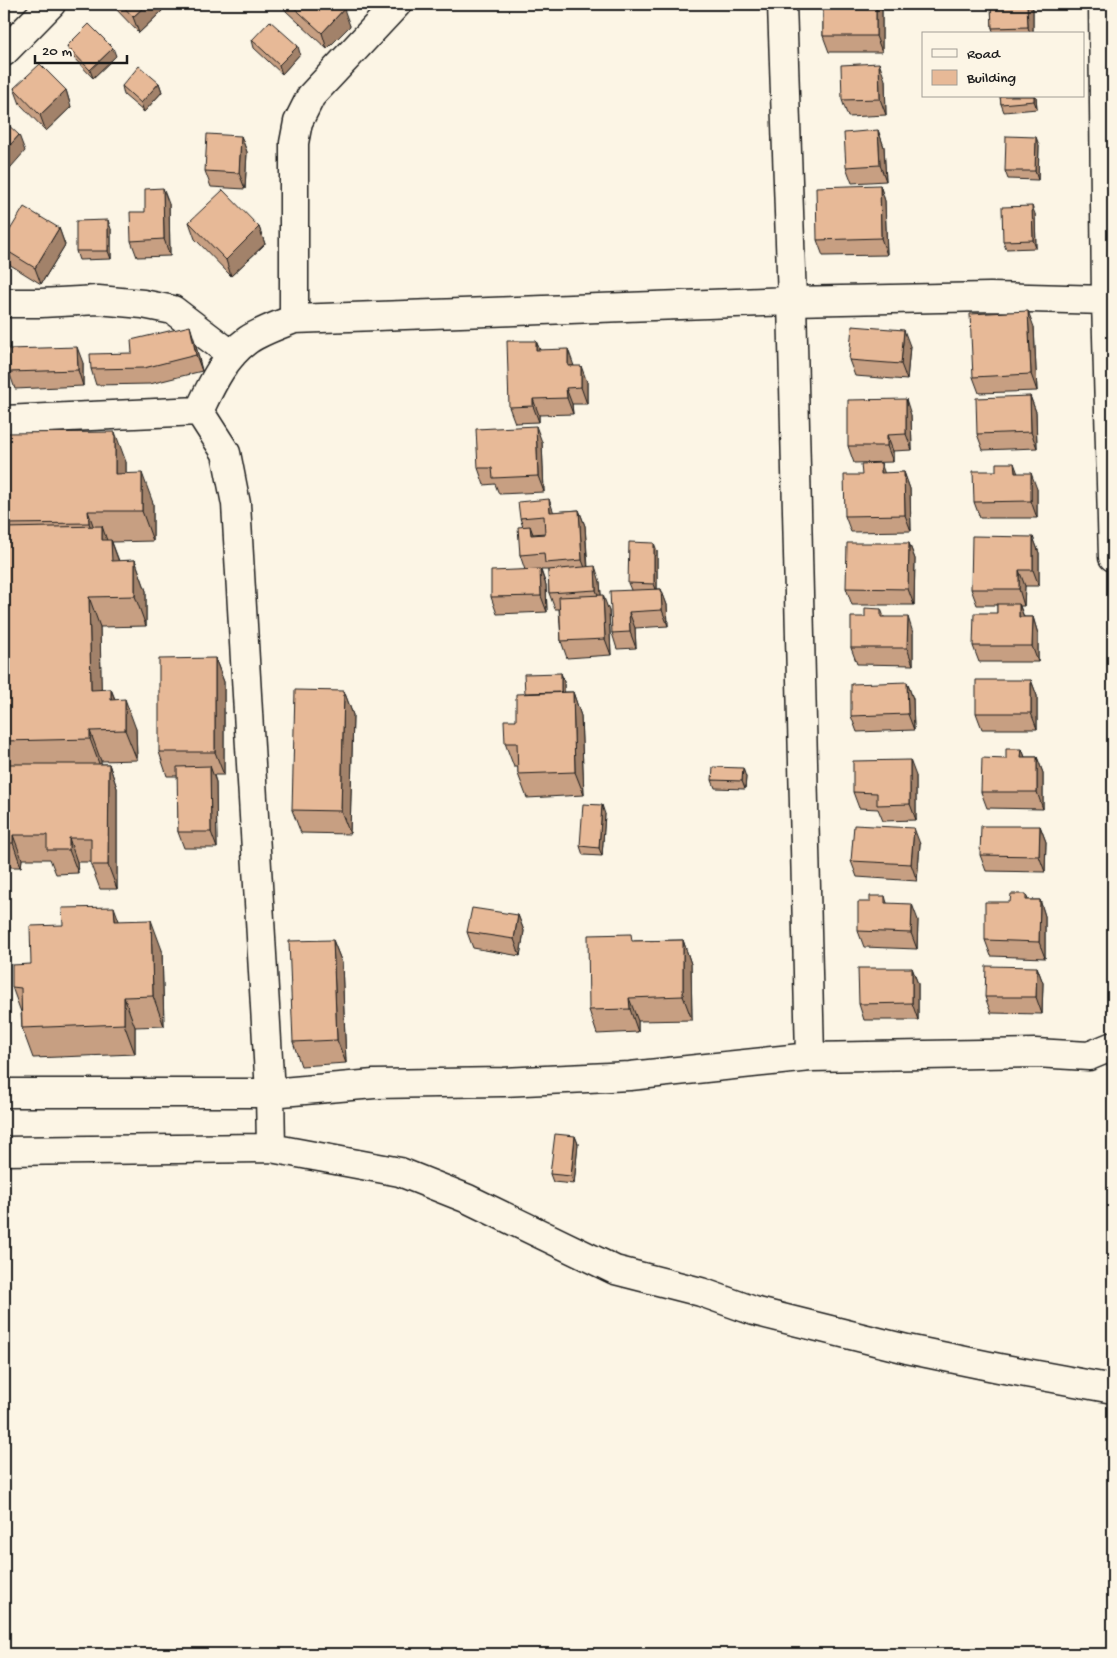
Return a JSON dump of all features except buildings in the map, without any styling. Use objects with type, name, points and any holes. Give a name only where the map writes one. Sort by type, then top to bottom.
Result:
[{"type":"street","points":[[4,52],[51,4]]},
{"type":"street","points":[[294,319],[294,143],[298,122],[310,96],[397,4]]},
{"type":"street","points":[[782,4],[792,301],[810,1057]]},
{"type":"street","points":[[1103,4],[1111,299],[1113,557]]},
{"type":"street","points":[[199,411],[210,388],[232,355],[248,340],[294,319],[792,301],[990,297],[1111,299]]},
{"type":"street","points":[[4,303],[98,300],[143,304],[173,310],[232,355]]},
{"type":"street","points":[[4,420],[199,411]]},
{"type":"street","points":[[199,411],[226,453],[236,504],[270,1093],[271,1148]]},
{"type":"street","points":[[4,1093],[270,1093],[374,1084],[502,1082],[630,1076],[810,1057],[1035,1053],[1089,1056],[1113,1046]]},
{"type":"street","points":[[4,1151],[271,1148],[400,1172],[468,1199],[615,1270],[701,1292],[754,1311],[916,1351],[1113,1390]]}]
